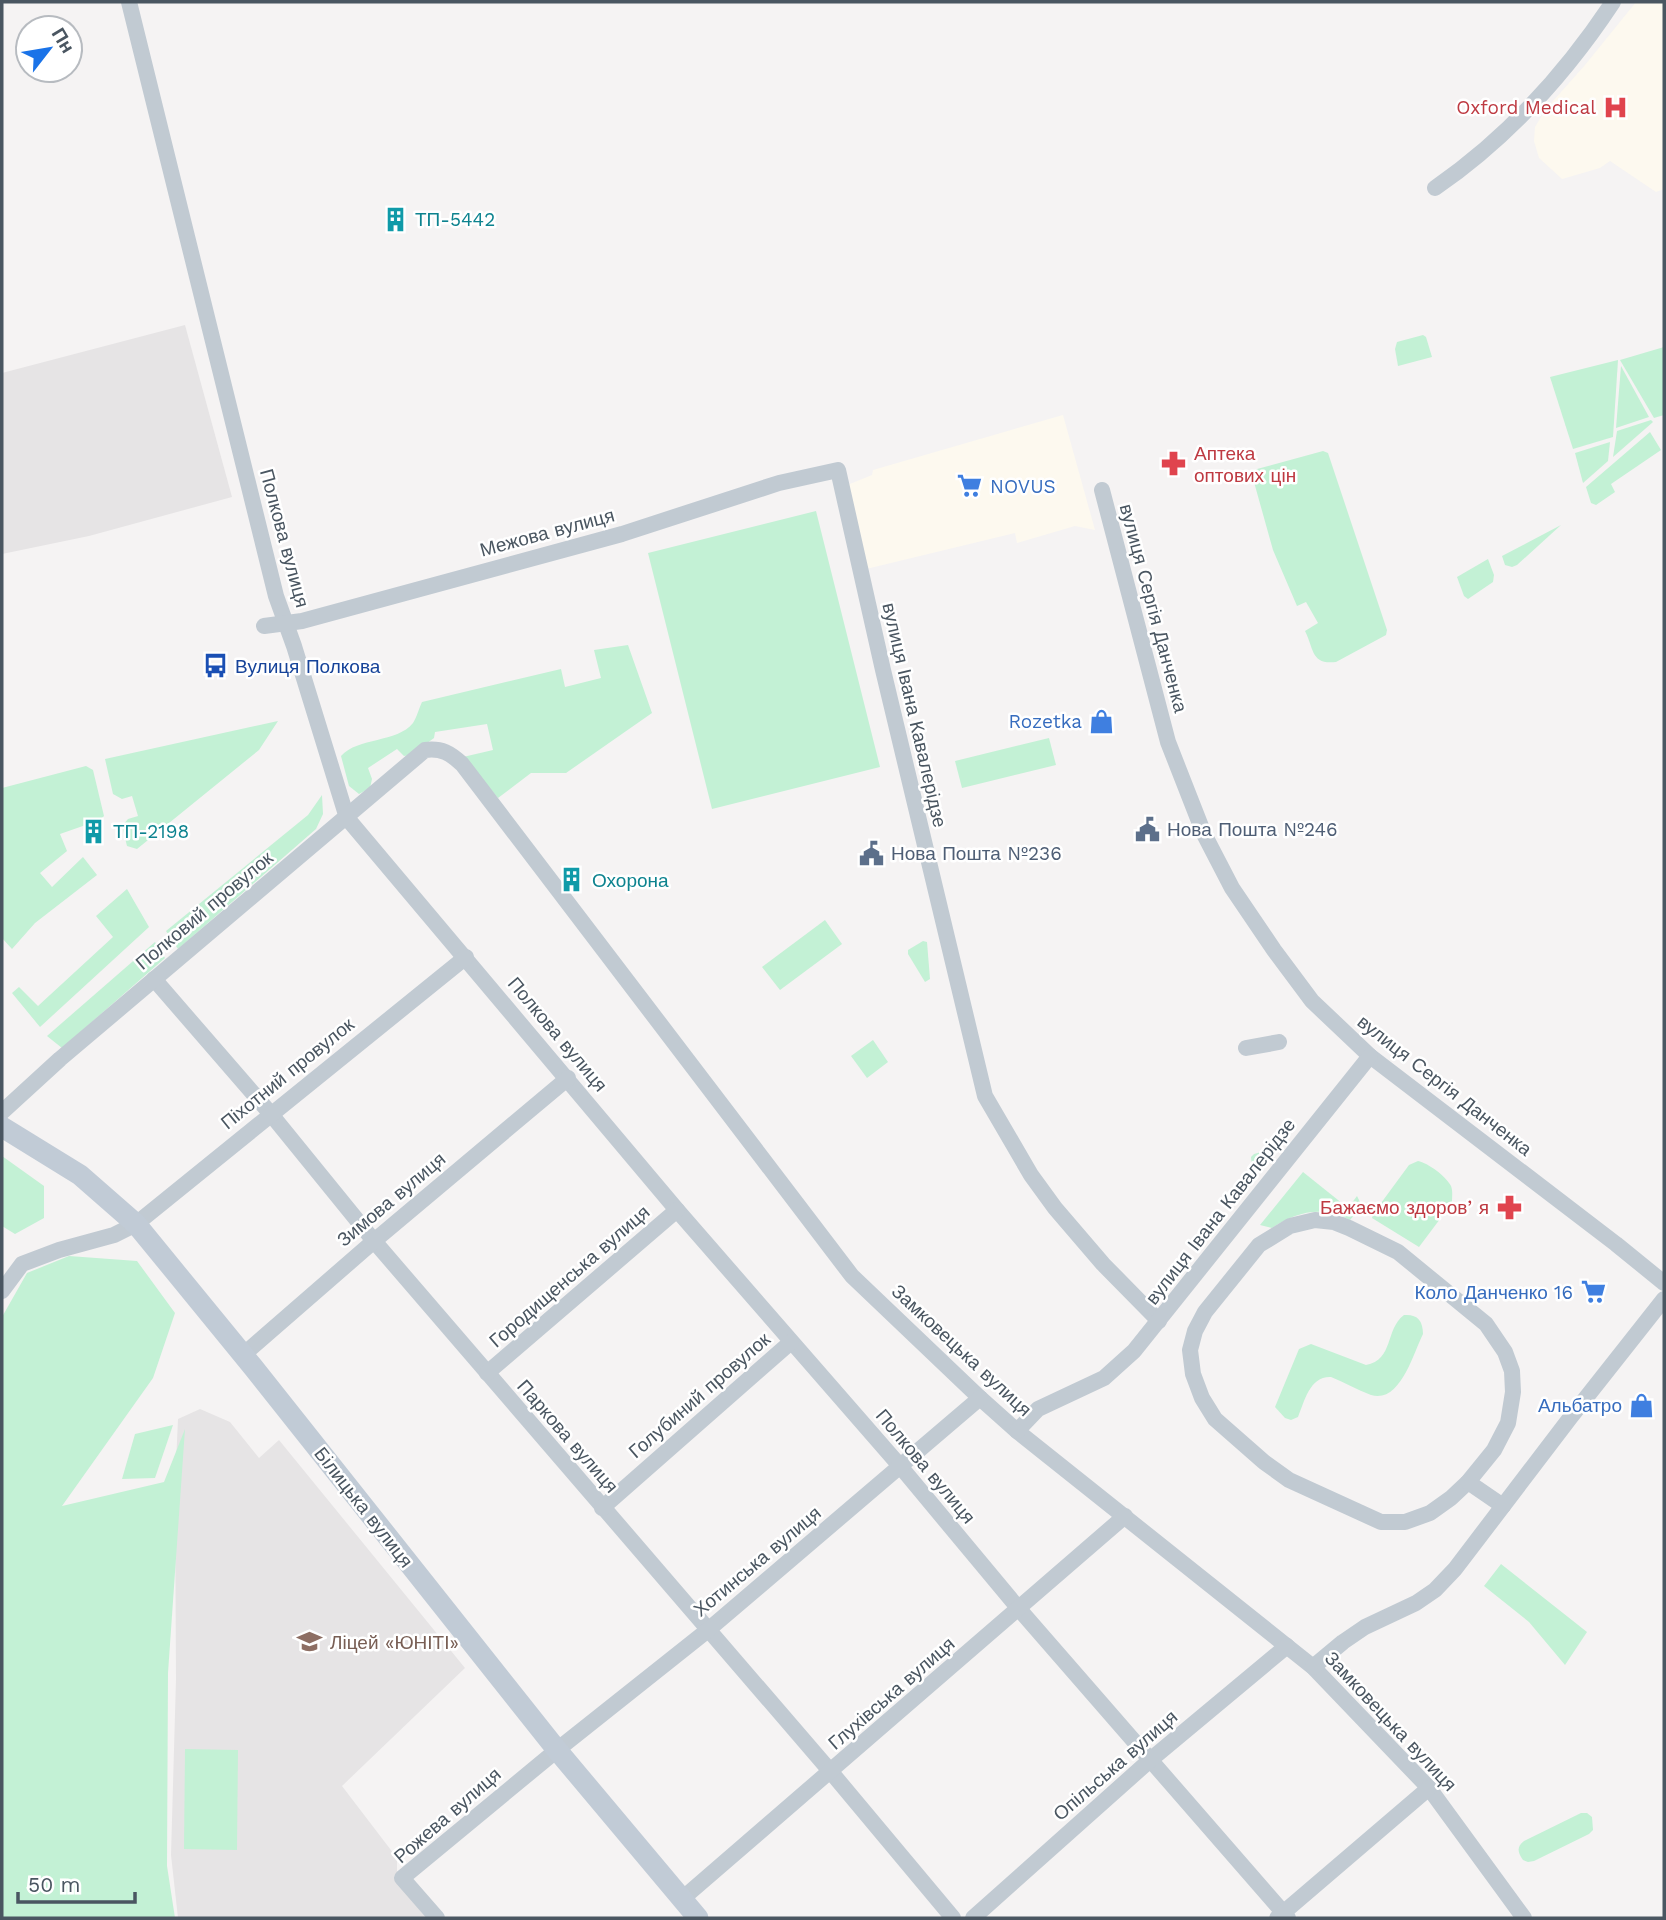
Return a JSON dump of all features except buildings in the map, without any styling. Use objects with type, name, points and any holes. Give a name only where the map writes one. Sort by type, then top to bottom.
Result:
[{"type":"main road","name":"Білицька вулиця","points":[[2,1127],[80,1175],[136,1224],[557,1750],[698,1918]]},
{"type":"street","name":"Полкова вулиця","points":[[129,2],[276,596],[347,818],[677,1210],[900,1466],[1283,1916]]},
{"type":"street","points":[[1435,188],[1492,145],[1528,109],[1614,2]]},
{"type":"street","name":"Межова вулиця","points":[[264,626],[314,618],[622,534],[779,483],[838,470]]},
{"type":"street","name":"вулиця Івана Кавалерідзе","points":[[838,470],[985,1096],[1031,1175],[1055,1208],[1103,1264],[1159,1321],[1370,1056]]},
{"type":"street","name":"вулиця Сергія Данченка","points":[[1102,490],[1168,742],[1204,834],[1232,888],[1273,950],[1312,1001],[1370,1056],[1664,1283]]},
{"type":"street","name":"Полковий провулок","points":[[2,1112],[60,1059],[425,750],[438,749]]},
{"type":"street","name":"Замковецька вулиця","points":[[438,749],[450,753],[462,764],[852,1276],[1017,1431],[1313,1667],[1429,1787],[1524,1918]]},
{"type":"street","name":"Піхотний провулок","points":[[2,1291],[22,1264],[59,1250],[114,1236],[136,1224],[466,957]]},
{"type":"street","name":"Паркова вулиця","points":[[154,979],[270,1113],[373,1241],[831,1772],[953,1918]]},
{"type":"street","points":[[1246,1048],[1279,1042]]},
{"type":"street","name":"Зимова вулиця","points":[[243,1355],[373,1241],[568,1078]]},
{"type":"street","name":"Городищенська вулиця","points":[[487,1373],[677,1210]]},
{"type":"street","points":[[1315,1220],[1334,1222],[1365,1234],[1398,1252],[1486,1324],[1505,1352],[1512,1371],[1513,1392],[1508,1423],[1494,1450],[1468,1482],[1430,1513],[1405,1522],[1381,1522],[1289,1480],[1215,1419],[1202,1398],[1193,1374],[1190,1350],[1195,1331],[1205,1312],[1259,1245],[1290,1226],[1315,1220]]},
{"type":"street","points":[[1236,1225],[1259,1245]]},
{"type":"street","points":[[1313,1667],[1365,1627],[1416,1603],[1435,1590],[1455,1569],[1664,1299]]},
{"type":"street","points":[[1017,1431],[1038,1409],[1104,1378],[1134,1351],[1159,1321]]},
{"type":"street","name":"Голубиний провулок","points":[[602,1508],[791,1342]]},
{"type":"street","name":"Хотинська вулиця","points":[[557,1750],[708,1630],[980,1398]]},
{"type":"street","points":[[1468,1482],[1503,1506]]},
{"type":"street","name":"Глухівська вулиця","points":[[682,1899],[1125,1516]]},
{"type":"street","name":"Опільська вулиця","points":[[973,1918],[1149,1761],[1287,1646]]},
{"type":"street","name":"Рожева вулиця","points":[[437,1918],[402,1878],[557,1750]]},
{"type":"street","points":[[1283,1916],[1429,1787]]},
{"type":"shaded area","points":[[1636,2],[1664,2],[1664,189],[1656,192],[1610,161],[1600,168],[1562,179],[1539,158],[1534,141],[1535,127],[1545,110]]},
{"type":"shaded area","points":[[185,325],[232,497],[89,536],[2,554],[2,373]]},
{"type":"shaded area","points":[[1063,415],[1095,530],[1075,526],[1017,543],[1015,533],[862,570],[845,486],[872,475],[873,470]]},
{"type":"shaded area","name":"Ліцей «ЮНІТІ»","points":[[200,1409],[230,1422],[259,1458],[279,1440],[465,1668],[342,1786],[397,1858],[397,1876],[429,1918],[178,1918],[171,1855],[176,1679],[175,1486],[178,1419]]},
{"type":"green space","points":[[1423,335],[1432,357],[1398,366],[1395,349],[1397,342]]},
{"type":"green space","points":[[1664,347],[1664,415],[1654,418],[1620,360]]},
{"type":"green space","points":[[1618,360],[1613,437],[1573,449],[1550,377]]},
{"type":"green space","points":[[1621,366],[1649,417],[1616,428]]},
{"type":"green space","points":[[1651,420],[1653,422],[1613,457],[1617,431]]},
{"type":"green space","points":[[1650,432],[1661,450],[1611,484],[1615,492],[1596,505],[1591,503],[1586,487]]},
{"type":"green space","points":[[1610,442],[1608,461],[1583,483],[1575,453]]},
{"type":"green space","points":[[1323,451],[1328,453],[1387,630],[1386,635],[1336,662],[1322,661],[1312,650],[1305,631],[1318,623],[1306,602],[1297,606],[1273,550],[1252,475],[1257,469]]},
{"type":"green space","points":[[816,511],[880,767],[712,809],[648,553]]},
{"type":"green space","points":[[1561,525],[1517,565],[1505,565],[1502,556]]},
{"type":"green space","points":[[1488,559],[1494,575],[1493,582],[1468,599],[1464,596],[1457,577]]},
{"type":"green space","points":[[628,645],[652,713],[566,773],[531,773],[498,798],[463,757],[493,750],[487,724],[435,732],[434,738],[411,755],[404,756],[397,749],[368,768],[372,779],[370,788],[359,794],[349,786],[341,756],[357,746],[406,729],[413,723],[422,702],[561,669],[565,687],[601,678],[594,650]]},
{"type":"green space","points":[[278,721],[259,750],[137,849],[127,846],[122,826],[128,819],[138,816],[132,796],[122,799],[113,794],[105,759]]},
{"type":"green space","points":[[1049,738],[1056,765],[962,788],[955,761]]},
{"type":"green space","points":[[86,766],[93,770],[104,816],[100,820],[60,834],[67,851],[40,873],[52,887],[83,857],[97,875],[35,923],[12,949],[2,938],[2,788]]},
{"type":"green space","points":[[322,795],[323,814],[316,829],[178,949],[166,931],[308,815]]},
{"type":"green space","points":[[127,889],[149,927],[40,1027],[12,993],[19,987],[38,1006],[113,937],[96,916]]},
{"type":"green space","points":[[825,920],[842,944],[780,990],[762,967]]},
{"type":"green space","points":[[923,941],[927,942],[930,979],[925,982],[908,954],[908,950]]},
{"type":"green space","points":[[155,942],[165,958],[62,1048],[47,1036]]},
{"type":"green space","points":[[873,1040],[888,1062],[867,1078],[851,1056]]},
{"type":"green space","points":[[1279,1147],[1253,1176],[1251,1157]]},
{"type":"green space","points":[[2,1156],[44,1186],[44,1218],[15,1234],[2,1226]]},
{"type":"green space","points":[[1418,1161],[1432,1167],[1445,1178],[1451,1186],[1452,1194],[1452,1203],[1419,1247],[1372,1218],[1409,1165]]},
{"type":"green space","points":[[1303,1172],[1348,1208],[1357,1196],[1362,1206],[1350,1220],[1330,1213],[1310,1212],[1272,1228],[1260,1225]]},
{"type":"green space","points":[[69,1256],[137,1261],[175,1313],[153,1378],[62,1506],[164,1482],[185,1429],[168,1673],[167,1866],[175,1918],[2,1918],[2,1317],[27,1273]]},
{"type":"green space","points":[[1404,1315],[1418,1319],[1423,1334],[1404,1375],[1390,1392],[1381,1396],[1371,1395],[1331,1377],[1318,1380],[1313,1385],[1298,1417],[1291,1420],[1285,1418],[1275,1407],[1299,1349],[1311,1344],[1366,1365],[1381,1357],[1394,1328]]},
{"type":"green space","points":[[173,1425],[155,1478],[122,1479],[135,1434]]},
{"type":"green space","points":[[1501,1564],[1587,1632],[1565,1665],[1529,1622],[1484,1586]]},
{"type":"green space","points":[[185,1749],[238,1750],[237,1850],[184,1849]]},
{"type":"green space","points":[[1581,1813],[1592,1817],[1593,1830],[1589,1834],[1534,1861],[1523,1860],[1519,1850],[1524,1841]]},
{"type":"place","name":"Oxford Medical","points":[[1616,107]]},
{"type":"place","name":"ТП-5442","points":[[395,219]]},
{"type":"place","name":"Аптека оптових цін","points":[[1174,464]]},
{"type":"place","name":"NOVUS","points":[[970,486]]},
{"type":"place","name":"Вулиця Полкова","points":[[215,666]]},
{"type":"place","name":"Rozetka","points":[[1102,721]]},
{"type":"place","name":"Нова Пошта №246","points":[[1147,829]]},
{"type":"place","name":"ТП-2198","points":[[93,831]]},
{"type":"place","name":"Нова Пошта №236","points":[[871,853]]},
{"type":"place","name":"Охорона","points":[[572,880]]},
{"type":"place","name":"Бажаємо здоровʼя","points":[[1509,1207]]},
{"type":"place","name":"Коло Данченко 16","points":[[1593,1292]]},
{"type":"place","name":"Альбатро","points":[[1642,1405]]},
{"type":"place","name":"Ліцей «ЮНІТІ»","points":[[310,1642]]}]
